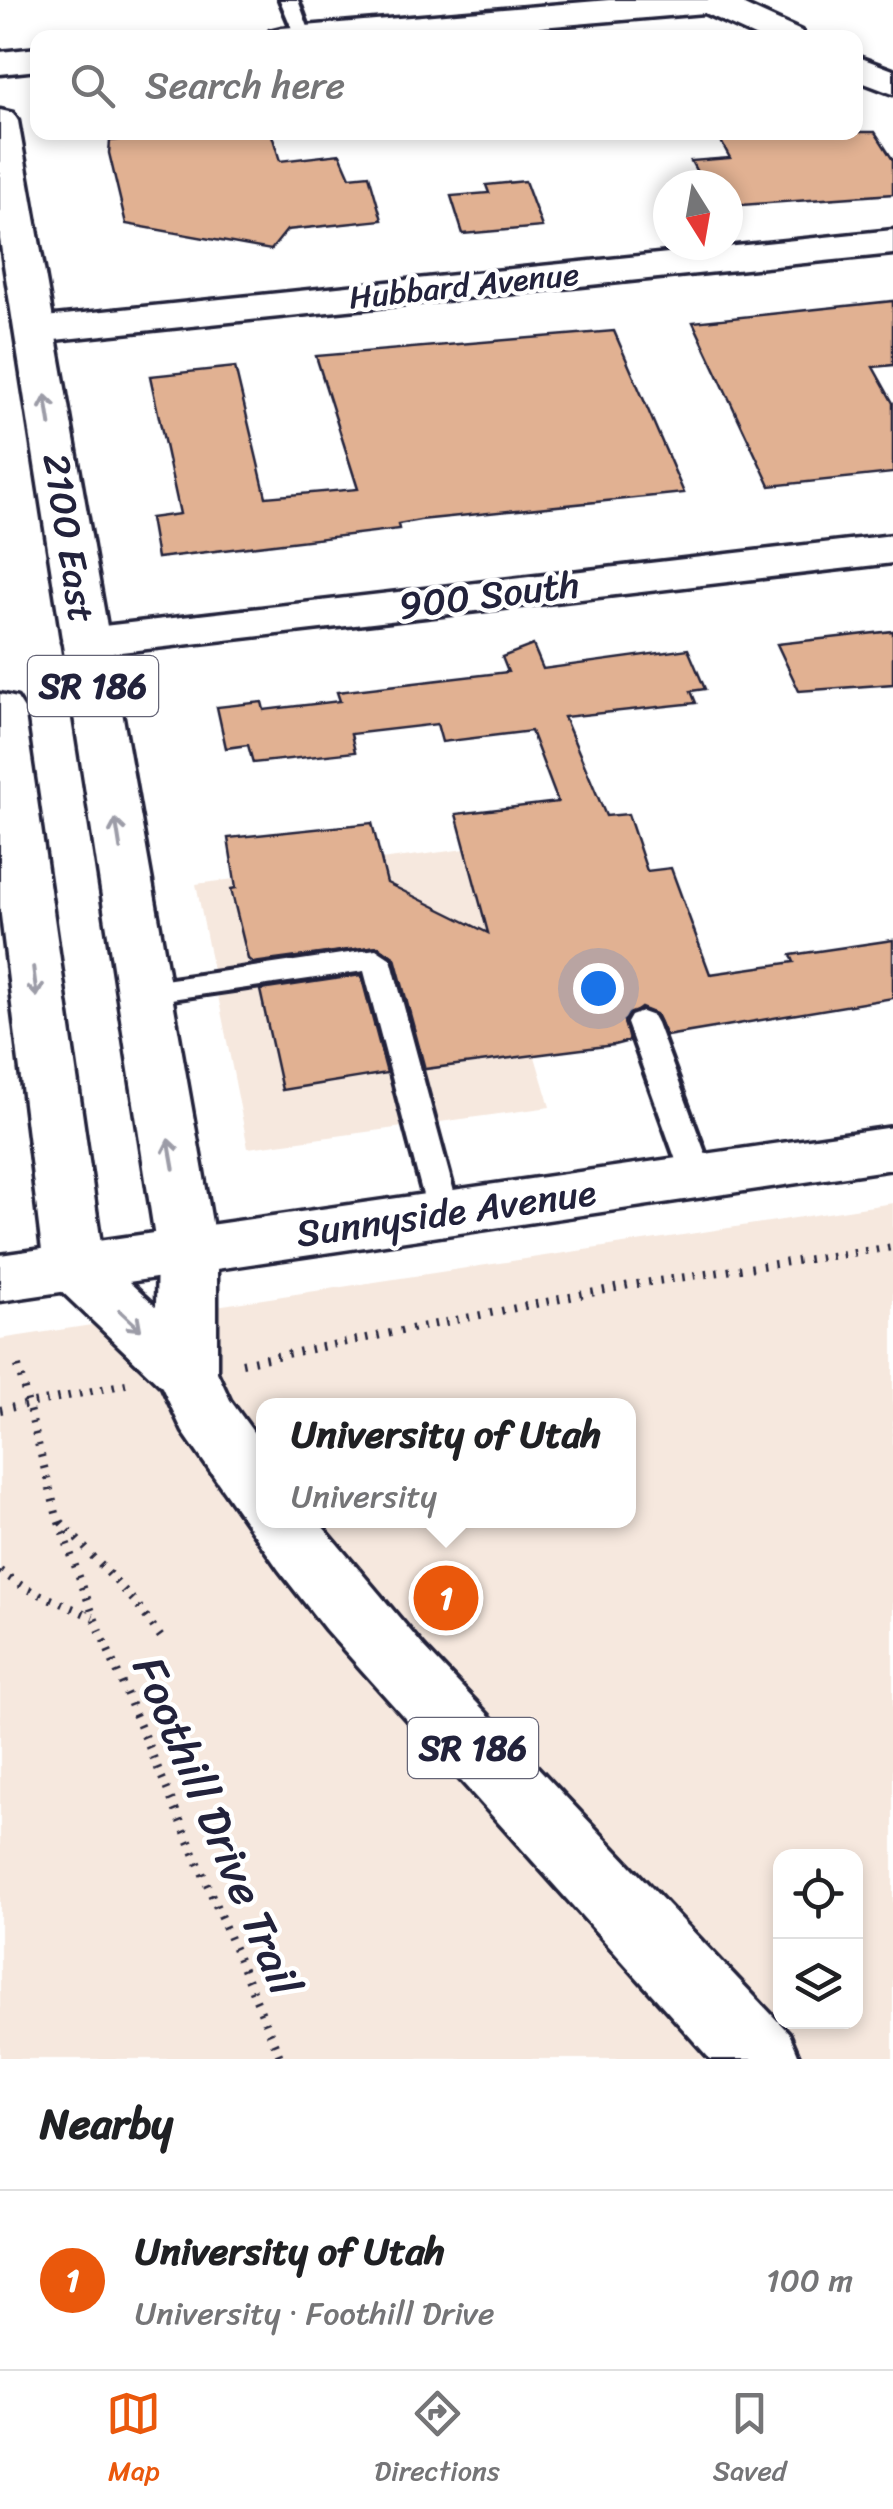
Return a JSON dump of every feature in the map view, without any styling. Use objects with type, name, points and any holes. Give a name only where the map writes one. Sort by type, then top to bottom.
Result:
[{"type":"main road","points":[[365,30],[714,1],[773,30]]},
{"type":"main road","points":[[0,63],[30,61]]},
{"type":"main road","points":[[863,70],[893,83]]},
{"type":"main road","name":"2100 East","points":[[0,121],[187,1250]]},
{"type":"main road","name":"Hubbard Avenue","points":[[35,330],[893,242]]},
{"type":"main road","name":"900 South","points":[[86,642],[893,549]]},
{"type":"main road","name":"SR 186","points":[[0,709],[74,1267],[186,1372],[210,1423],[256,1487]]},
{"type":"main road","name":"Sunnyside Avenue","points":[[0,1278],[893,1148]]},
{"type":"main road","name":"SR 186","points":[[186,1372],[187,1250]]},
{"type":"main road","name":"SR 186","points":[[285,1528],[307,1559],[447,1718],[674,1970],[762,2059]]},
{"type":"lane","points":[[289,0],[292,30]]},
{"type":"lane","points":[[144,993],[376,960],[444,1214]]},
{"type":"lane","points":[[642,1023],[698,1177]]},
{"type":"path","points":[[344,1346],[630,1285],[893,1247]]},
{"type":"path","name":"Foothill Drive Trail","points":[[18,1366],[57,1517],[94,1618],[281,2059]]},
{"type":"path","points":[[0,1410],[70,1395]]},
{"type":"path","points":[[57,1517],[138,1604],[163,1640]]},
{"type":"path","points":[[0,1571],[26,1588],[94,1618]]},
{"type":"shaded area","points":[[473,848],[550,1107],[248,1148],[196,884]]},
{"type":"shaded area","points":[[893,1203],[893,2059],[0,2059],[0,1339]]},
{"type":"building","points":[[863,132],[875,132],[893,160],[893,194],[743,205],[743,170],[696,170],[691,161],[730,158],[720,140],[863,140]]},
{"type":"building","points":[[273,140],[280,161],[340,154],[350,177],[369,175],[382,220],[287,230],[271,250],[126,224],[109,153],[110,141]]},
{"type":"building","points":[[525,181],[542,227],[463,234],[451,196],[489,193],[486,185]]},
{"type":"building","points":[[893,301],[893,365],[873,367],[893,403],[893,473],[770,486],[693,322]]},
{"type":"building","points":[[614,331],[684,493],[420,520],[398,524],[399,529],[157,558],[150,518],[180,514],[150,376],[235,367],[266,497],[358,489],[316,356]]},
{"type":"building","points":[[893,631],[893,684],[799,691],[777,644]]},
{"type":"building","points":[[533,645],[543,669],[688,649],[705,689],[691,691],[696,703],[564,717],[606,816],[628,814],[647,871],[671,868],[710,974],[794,962],[791,955],[893,940],[893,998],[666,1036],[656,1014],[641,1008],[624,1021],[629,1041],[425,1069],[395,958],[378,946],[253,963],[248,959],[231,889],[236,888],[228,838],[372,823],[387,883],[488,933],[456,814],[558,802],[531,731],[442,742],[437,724],[351,734],[355,752],[253,763],[248,745],[226,748],[217,707],[262,702],[264,710],[340,701],[337,692],[508,672],[502,657]]},
{"type":"building","points":[[361,975],[387,1073],[282,1090],[260,990]]},
{"type":"place","name":"University of Utah","points":[[446,1598]]}]
